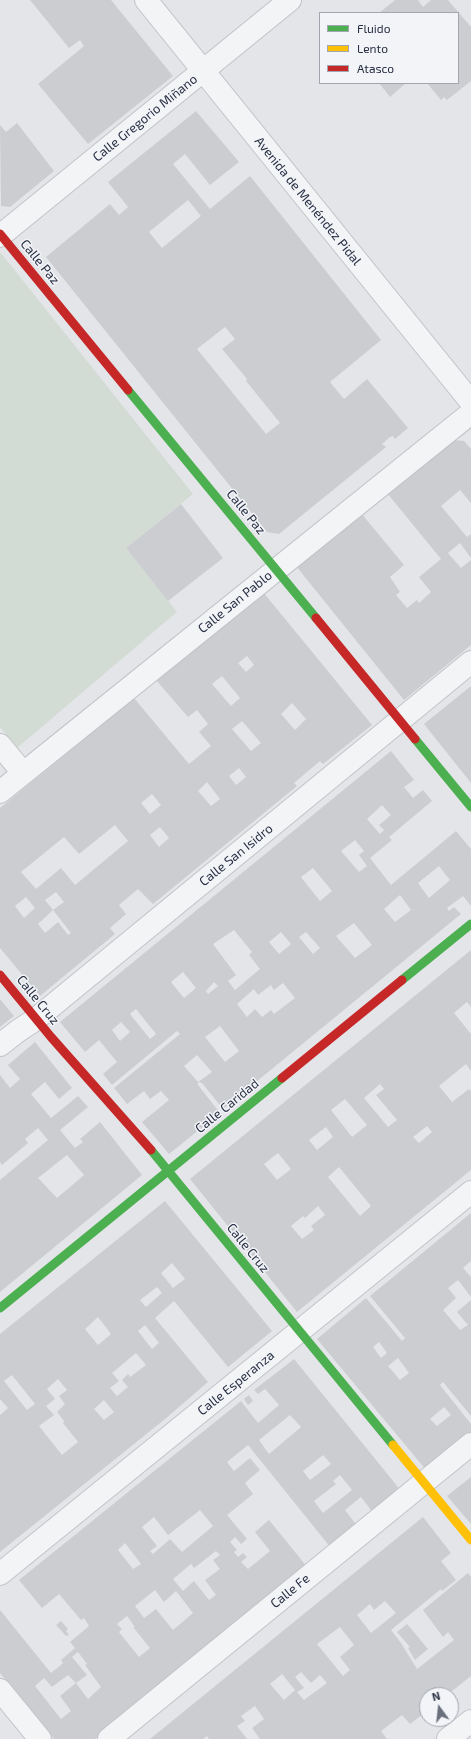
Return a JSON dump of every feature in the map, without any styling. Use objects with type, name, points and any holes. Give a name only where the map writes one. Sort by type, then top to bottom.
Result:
[{"type":"street","name":"Avenida de Menéndez Pidal","points":[[146,0],[471,402]]},
{"type":"street","name":"Calle Gregorio Miñano","points":[[0,235],[290,0]]},
{"type":"street","name":"Calle Paz","points":[[0,235],[471,807]]},
{"type":"street","name":"Calle San Pablo","points":[[0,792],[471,414]]},
{"type":"street","name":"Calle San Isidro","points":[[0,1045],[36,1019],[471,662]]},
{"type":"street","points":[[0,745],[23,773]]},
{"type":"street","name":"Calle Caridad","points":[[0,1308],[471,924]]},
{"type":"street","name":"Calle Cruz","points":[[0,975],[36,1019],[169,1170],[299,1332],[471,1540]]},
{"type":"street","name":"Calle Esperanza","points":[[0,1574],[471,1192]]},
{"type":"street","name":"Calle Fe","points":[[109,1739],[471,1444]]},
{"type":"street","points":[[0,1690],[40,1739]]},
{"type":"street","points":[[448,1739],[471,1721]]},
{"type":"shaded area","points":[[1,253],[193,494],[126,548],[177,612],[17,748],[0,727]]},
{"type":"building","points":[[30,0],[111,0],[173,76],[88,144],[38,84],[84,46],[80,40],[69,48]]},
{"type":"building","points":[[395,0],[418,0],[423,7],[431,0],[448,0],[458,12],[380,12]]},
{"type":"building","points":[[459,13],[471,27],[471,81],[447,100],[444,97],[441,100],[428,84],[459,84]]},
{"type":"building","points":[[380,84],[405,84],[390,97]]},
{"type":"building","points":[[196,111],[239,162],[210,185],[185,154],[173,164],[210,209],[250,176],[381,340],[330,382],[344,399],[367,379],[408,428],[395,439],[393,436],[390,437],[382,444],[386,447],[279,534],[267,532],[46,257],[110,204],[119,215],[128,207],[108,182]],"holes":[[[188,200],[201,216],[162,248],[149,232]],[[225,327],[235,339],[222,349],[280,423],[266,434],[197,349]]]},
{"type":"building","points":[[17,123],[54,171],[10,207],[1,206],[0,125],[6,132]]},
{"type":"building","points":[[452,440],[464,441],[471,449],[471,503],[460,490],[441,506],[467,537],[471,534],[471,558],[460,543],[448,553],[461,568],[471,560],[471,645],[404,700],[296,566],[361,513],[404,565],[390,577],[400,592],[396,595],[407,608],[417,600],[419,603],[431,592],[419,577],[441,559],[387,493]]},
{"type":"building","points":[[181,504],[223,558],[168,601],[126,548]]},
{"type":"building","points":[[263,592],[372,725],[323,764],[320,761],[294,783],[297,786],[153,904],[138,889],[119,905],[126,914],[110,928],[115,934],[40,996],[0,948],[0,808],[134,698],[189,764],[211,746],[199,732],[208,724],[197,710],[188,717],[156,680]],"holes":[[[247,656],[254,665],[246,672],[238,663]],[[222,676],[240,698],[231,706],[212,684]],[[292,703],[306,719],[295,730],[281,714]],[[242,721],[261,743],[251,751],[232,729]],[[239,768],[246,777],[236,785],[229,776]],[[207,782],[220,799],[211,806],[198,791]],[[152,794],[161,805],[150,814],[141,803]],[[115,825],[128,841],[75,885],[61,868],[36,889],[21,872],[64,837],[79,854]],[[160,827],[169,838],[159,847],[150,835]],[[56,892],[64,902],[53,910],[45,900]],[[26,897],[35,908],[24,918],[15,906]],[[53,910],[71,933],[68,935],[58,922],[45,933],[38,924]]]},
{"type":"building","points":[[471,686],[471,783],[424,724]]},
{"type":"building","points":[[391,751],[414,780],[404,787],[413,798],[423,790],[432,801],[389,837],[392,840],[370,858],[391,885],[456,831],[471,849],[471,906],[463,896],[447,908],[449,911],[454,907],[461,914],[223,1109],[202,1083],[198,1082],[198,1085],[220,1113],[169,1154],[142,1122],[169,1100],[161,1091],[150,1099],[144,1091],[127,1104],[114,1088],[180,1034],[177,1031],[112,1085],[103,1074],[117,1062],[99,1040],[85,1052],[60,1022]],"holes":[[[382,805],[391,815],[379,825],[384,830],[380,834],[367,819]],[[355,840],[364,851],[359,855],[367,866],[359,872],[341,851]],[[439,866],[450,880],[429,898],[418,883]],[[313,868],[332,891],[320,901],[301,877]],[[400,895],[411,910],[395,922],[384,909]],[[354,923],[372,945],[355,958],[336,936]],[[234,930],[252,952],[249,955],[260,969],[235,990],[228,981],[236,975],[213,944]],[[281,932],[291,944],[279,954],[269,942]],[[306,932],[320,948],[313,954],[299,937]],[[183,972],[196,988],[184,998],[171,982]],[[214,982],[218,986],[208,994],[206,991]],[[283,983],[295,998],[274,1014],[271,1010],[262,1017],[255,1009],[247,1017],[237,1004],[254,989],[258,995],[271,985],[274,990]],[[136,1009],[156,1034],[150,1039],[130,1014]],[[121,1022],[130,1032],[120,1041],[112,1030]],[[220,1026],[239,1051],[225,1062],[205,1037]],[[197,1055],[212,1072],[198,1082],[184,1066]]]},
{"type":"building","points":[[471,950],[471,1007],[467,1002],[454,1013],[471,1034],[471,1071],[466,1064],[439,1086],[452,1102],[469,1089],[471,1091],[471,1170],[297,1312],[190,1179]],"holes":[[[380,1084],[384,1089],[376,1095],[397,1120],[388,1127],[364,1098]],[[345,1099],[367,1125],[352,1137],[331,1110]],[[427,1126],[432,1132],[419,1143],[413,1137]],[[326,1127],[333,1137],[317,1150],[309,1140]],[[278,1153],[291,1169],[277,1180],[264,1164]],[[339,1167],[371,1206],[360,1216],[328,1177]],[[318,1206],[325,1215],[311,1226],[314,1230],[302,1239],[291,1226],[303,1216],[305,1218]]]},
{"type":"building","points":[[0,999],[14,1016],[0,1027]]},
{"type":"building","points":[[35,1042],[72,1088],[59,1099],[45,1082],[31,1094],[51,1118],[78,1096],[88,1107],[60,1130],[75,1148],[83,1142],[80,1139],[100,1122],[142,1175],[0,1292],[0,1180],[48,1140],[38,1128],[25,1139],[28,1143],[2,1165],[0,1162],[0,1075],[10,1088],[20,1079],[8,1065]],"holes":[[[67,1155],[84,1175],[57,1198],[38,1178]]]},
{"type":"building","points":[[165,1201],[272,1331],[228,1367],[174,1301],[155,1318],[208,1382],[165,1419],[0,1552],[0,1415],[8,1408],[0,1399],[0,1334]],"holes":[[[172,1263],[185,1279],[173,1288],[161,1273]],[[157,1287],[162,1293],[146,1307],[140,1300]],[[98,1317],[111,1334],[98,1345],[85,1329]],[[145,1325],[159,1343],[152,1349],[138,1331]],[[136,1353],[146,1365],[130,1377],[128,1374],[122,1380],[128,1387],[117,1396],[110,1388],[119,1381],[112,1373]],[[12,1375],[35,1404],[27,1410],[4,1381]],[[58,1379],[67,1390],[59,1396],[65,1404],[57,1412],[64,1421],[63,1423],[78,1442],[62,1455],[39,1426],[54,1415],[46,1406],[55,1399],[47,1389]],[[104,1400],[114,1412],[104,1420],[94,1409]]]},
{"type":"building","points":[[471,1213],[471,1261],[463,1268],[471,1277],[471,1297],[458,1280],[448,1288],[456,1298],[443,1310],[460,1330],[468,1325],[457,1312],[471,1300],[471,1416],[443,1382],[440,1385],[471,1424],[471,1435],[427,1471],[317,1339],[366,1298],[402,1341],[405,1338],[370,1296]],"holes":[[[379,1342],[387,1353],[381,1358],[373,1347]],[[398,1358],[409,1373],[400,1380],[388,1366]],[[444,1407],[451,1415],[437,1426],[430,1419]]]},
{"type":"building","points":[[294,1359],[402,1492],[374,1514],[361,1497],[345,1510],[358,1527],[331,1548],[248,1445],[227,1462],[234,1471],[250,1458],[260,1470],[245,1483],[253,1494],[227,1515],[247,1539],[241,1544],[235,1537],[230,1542],[237,1550],[234,1552],[238,1557],[243,1553],[247,1557],[241,1562],[248,1569],[270,1551],[255,1532],[269,1520],[308,1568],[95,1739],[54,1739],[0,1673],[0,1610],[51,1673],[61,1665],[63,1663],[61,1660],[75,1648],[70,1642],[89,1626],[84,1618],[81,1620],[59,1594],[42,1608],[19,1580],[241,1401],[258,1423],[279,1405],[265,1389],[258,1394],[254,1390]],"holes":[[[290,1415],[301,1427],[269,1454],[259,1440]],[[323,1455],[331,1464],[310,1480],[303,1471]],[[340,1475],[352,1490],[323,1513],[314,1501],[336,1484],[333,1481]],[[200,1510],[213,1526],[182,1552],[170,1539],[153,1554],[150,1551],[157,1546],[142,1527],[154,1517],[168,1535]],[[125,1543],[141,1564],[133,1569],[118,1550]],[[216,1551],[220,1555],[213,1560],[220,1569],[205,1580],[216,1595],[209,1600],[194,1581],[183,1591],[173,1579],[191,1564],[194,1568]],[[155,1590],[164,1602],[176,1591],[193,1613],[173,1630],[156,1609],[144,1618],[135,1606]],[[127,1616],[135,1627],[133,1627],[150,1648],[139,1657],[119,1632],[122,1629],[117,1624]],[[78,1652],[87,1664],[85,1665],[101,1687],[88,1699],[76,1683],[87,1675],[72,1657]],[[68,1675],[76,1683],[60,1696],[71,1711],[61,1719],[35,1686],[44,1678],[52,1687]]]},
{"type":"building","points":[[249,1395],[253,1401],[248,1405],[244,1399]]},
{"type":"building","points":[[471,1477],[471,1524],[447,1496]]},
{"type":"building","points":[[423,1517],[451,1553],[441,1561],[456,1580],[442,1591],[441,1589],[391,1630],[417,1669],[454,1640],[448,1632],[443,1637],[423,1610],[468,1573],[471,1577],[471,1676],[457,1687],[419,1687],[419,1717],[410,1724],[402,1715],[381,1731],[387,1739],[260,1739],[252,1728],[264,1719],[255,1706],[241,1716],[245,1721],[237,1726],[247,1739],[209,1739],[207,1736],[203,1739],[150,1739]],"holes":[[[385,1601],[396,1613],[371,1633],[357,1615],[370,1604],[374,1610]],[[340,1627],[354,1645],[340,1657],[350,1670],[343,1676],[317,1644]],[[301,1672],[311,1683],[320,1675],[327,1683],[304,1700],[297,1692],[304,1688],[295,1677]],[[282,1674],[295,1690],[284,1700],[270,1684]]]},
{"type":"building","points":[[61,1621],[68,1629],[66,1631],[69,1635],[66,1636],[56,1625]]},
{"type":"building","points":[[407,1624],[428,1649],[415,1660],[408,1648],[410,1647],[397,1632]]},
{"type":"traffic: fast","points":[[128,390],[316,618]]},
{"type":"traffic: fast","points":[[415,739],[471,807]]},
{"type":"traffic: fast","points":[[402,980],[471,924]]},
{"type":"traffic: fast","points":[[0,1308],[282,1078]]},
{"type":"traffic: fast","points":[[151,1150],[393,1445]]},
{"type":"traffic: slow","points":[[393,1445],[471,1540]]},
{"type":"traffic: jam","points":[[0,234],[128,390]]},
{"type":"traffic: jam","points":[[316,618],[415,739]]},
{"type":"traffic: jam","points":[[0,975],[51,1037],[151,1150]]},
{"type":"traffic: jam","points":[[282,1078],[402,980]]}]
